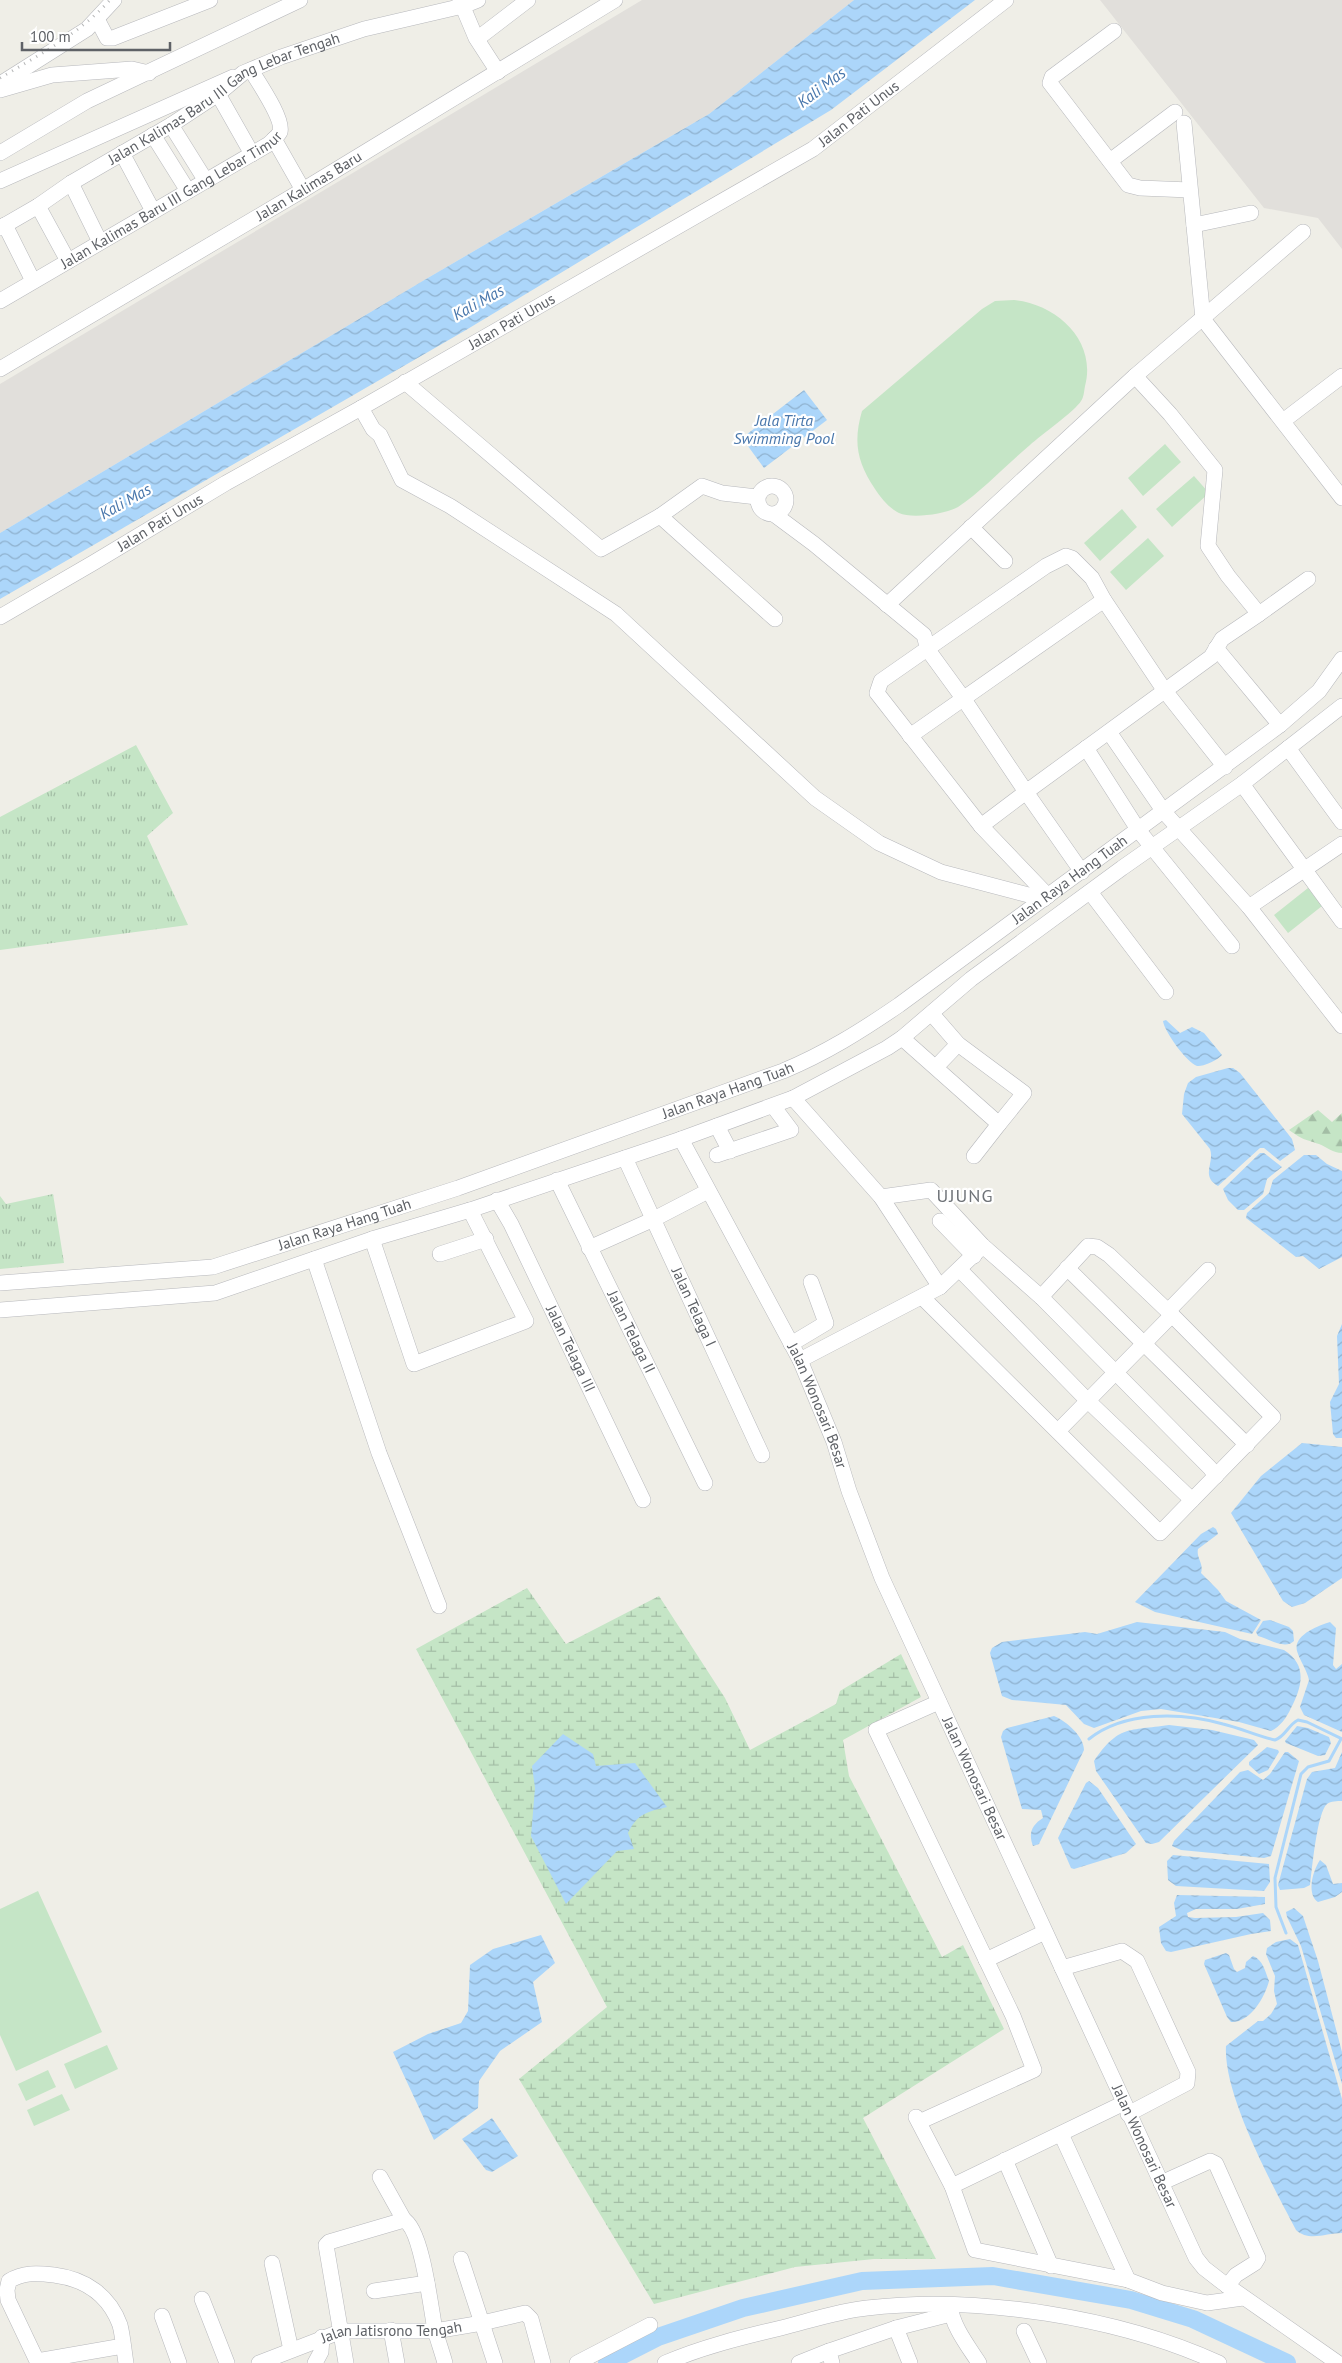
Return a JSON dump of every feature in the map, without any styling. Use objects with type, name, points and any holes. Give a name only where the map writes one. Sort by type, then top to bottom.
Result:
[{"type":"street","points":[[97,20],[107,38],[113,38],[210,0]]},
{"type":"street","points":[[0,153],[87,101],[300,0]]},
{"type":"street","name":"Jalan Kalimas Baru III Gang Lebar Tengah","points":[[2,226],[38,206],[71,183],[171,125],[218,94],[247,71],[281,57],[364,29],[478,0]]},
{"type":"street","points":[[477,39],[528,0]]},
{"type":"street","name":"Jalan Kalimas Baru","points":[[0,369],[303,190],[615,0]]},
{"type":"street","name":"Jalan Pati Unus","points":[[0,616],[93,564],[226,483],[367,405],[813,149],[1006,0]]},
{"type":"street","points":[[4,78],[87,29],[116,1]]},
{"type":"street","points":[[461,3],[477,39],[498,72]]},
{"type":"street","points":[[1114,31],[1052,77],[1050,82],[1128,185],[1190,190]]},
{"type":"street","points":[[0,90],[52,76],[132,69],[149,73]]},
{"type":"street","points":[[0,181],[214,84],[247,71]]},
{"type":"street","name":"Jalan Kalimas Baru III Gang Lebar Timur","points":[[0,300],[269,144],[279,133],[280,126],[276,112],[247,71]]},
{"type":"street","points":[[218,94],[252,154]]},
{"type":"street","points":[[1110,161],[1179,117],[1190,190],[1203,319],[1342,498]]},
{"type":"street","points":[[171,125],[206,181]]},
{"type":"street","points":[[153,135],[188,191]]},
{"type":"street","points":[[274,138],[303,190]]},
{"type":"street","points":[[122,153],[153,211]]},
{"type":"street","points":[[71,183],[100,242]]},
{"type":"street","points":[[38,206],[68,261]]},
{"type":"street","points":[[1194,225],[1251,213]]},
{"type":"street","points":[[2,226],[34,280]]},
{"type":"street","points":[[887,605],[1135,376],[1302,232]]},
{"type":"street","points":[[1135,376],[1170,414],[1215,470],[1208,546],[1228,576],[1258,614]]},
{"type":"street","points":[[1282,421],[1342,376]]},
{"type":"street","points":[[405,382],[601,549],[660,516],[702,486],[722,493],[757,497]]},
{"type":"street","points":[[367,405],[373,429],[380,435],[402,480],[450,506],[616,614],[815,798],[879,842],[941,872],[1046,898]]},
{"type":"street","points":[[775,515],[783,510],[787,501],[784,491],[776,486],[766,486],[757,497],[758,507],[765,514],[775,515],[814,544],[924,635],[928,650],[1082,872]]},
{"type":"street","points":[[660,516],[775,618]]},
{"type":"street","points":[[971,527],[1005,561]]},
{"type":"street","points":[[1046,898],[982,826],[877,693],[881,681],[1046,566],[1066,556],[1072,558],[1092,578],[1104,600],[1165,691],[1225,767]]},
{"type":"street","points":[[982,826],[1211,657],[1222,639],[1308,579]]},
{"type":"street","points":[[910,736],[1104,600]]},
{"type":"street","points":[[1216,648],[1280,725]]},
{"type":"street","name":"Jalan Raya Hang Tuah","points":[[0,1283],[213,1267],[458,1188],[784,1071],[842,1043],[899,1005],[1139,831],[1280,725],[1319,692],[1342,659]]},
{"type":"street","name":"Jalan Raya Hang Tuah","points":[[0,1310],[215,1293],[372,1239],[470,1210],[681,1140],[793,1098],[887,1048],[902,1038],[972,979],[1152,847],[1242,784],[1288,748],[1339,714]]},
{"type":"street","points":[[1109,732],[1164,812],[1178,829],[1336,1007],[1342,1026]]},
{"type":"street","points":[[1086,748],[1139,831],[1232,946]]},
{"type":"street","points":[[1288,748],[1342,822]]},
{"type":"street","points":[[1242,784],[1342,921]]},
{"type":"street","points":[[1249,907],[1342,844]]},
{"type":"street","points":[[1090,892],[1166,992]]},
{"type":"street","points":[[932,1014],[958,1044],[1024,1093],[974,1156]]},
{"type":"street","points":[[902,1038],[999,1124]]},
{"type":"street","points":[[936,1067],[958,1044]]},
{"type":"street","points":[[793,1098],[881,1197],[940,1288]]},
{"type":"street","points":[[717,1126],[723,1153],[791,1130],[773,1106]]},
{"type":"street","name":"Jalan Wonosari Besar","points":[[681,1140],[800,1360],[834,1442],[849,1491],[882,1578],[1196,2258],[1204,2268],[1243,2298],[1338,2363]]},
{"type":"street","name":"Jalan Telaga I","points":[[625,1158],[762,1455]]},
{"type":"street","name":"Jalan Telaga II","points":[[557,1180],[705,1483]]},
{"type":"street","points":[[881,1197],[931,1190],[978,1251]]},
{"type":"street","points":[[589,1248],[654,1220],[708,1191]]},
{"type":"street","name":"Jalan Telaga III","points":[[498,1200],[643,1500]]},
{"type":"street","points":[[372,1239],[414,1364],[526,1321],[470,1210]]},
{"type":"street","points":[[940,1221],[1041,1297],[1216,1476]]},
{"type":"street","points":[[440,1254],[486,1239]]},
{"type":"street","points":[[922,1298],[1160,1533],[1273,1417],[1170,1313],[1109,1255],[1096,1247],[1088,1246],[1041,1297]]},
{"type":"street","points":[[800,1360],[940,1288],[978,1251]]},
{"type":"street","points":[[314,1259],[379,1452],[439,1606]]},
{"type":"street","points":[[1067,1268],[1247,1445]]},
{"type":"street","points":[[960,1270],[1087,1400],[1192,1500]]},
{"type":"street","points":[[1058,1431],[1144,1344],[1208,1270]]},
{"type":"street","points":[[791,1344],[826,1323],[811,1282]]},
{"type":"street","points":[[939,1702],[876,1730],[1013,2016],[1034,2070],[918,2119],[952,2186],[975,2250],[1128,2280],[1162,2293],[1207,2303],[1243,2298]]},
{"type":"street","points":[[986,1960],[1046,1932]]},
{"type":"street","points":[[952,2186],[1061,2134],[1187,2083],[1188,2072],[1137,1961],[1122,1951],[1062,1968]]},
{"type":"street","points":[[1061,2134],[1128,2280]]},
{"type":"street","points":[[1005,2160],[1051,2266]]},
{"type":"street","points":[[1161,2183],[1210,2161],[1216,2164],[1258,2258],[1255,2263],[1236,2276],[1227,2286]]},
{"type":"street","points":[[380,2177],[406,2221],[411,2226],[427,2282],[436,2331],[445,2363]]},
{"type":"street","points":[[346,2363],[326,2245],[329,2242],[406,2221]]},
{"type":"street","points":[[461,2259],[495,2363]]},
{"type":"street","points":[[272,2262],[291,2350]]},
{"type":"street","points":[[123,2346],[37,2362],[8,2300],[7,2290],[10,2280],[25,2274],[42,2274],[78,2279],[96,2291],[110,2306],[120,2326],[126,2363]]},
{"type":"street","points":[[374,2291],[427,2282]]},
{"type":"street","points":[[202,2299],[227,2363]]},
{"type":"street","points":[[669,2362],[744,2336],[866,2308],[1018,2310],[1090,2323],[1150,2337],[1219,2363]]},
{"type":"street","points":[[799,2363],[830,2357],[896,2328],[951,2310]]},
{"type":"street","points":[[951,2310],[979,2363]]},
{"type":"street","name":"Jalan Jatisrono Tengah","points":[[259,2363],[322,2337],[342,2331],[436,2331],[482,2323],[525,2312],[530,2319],[543,2363]]},
{"type":"street","points":[[162,2316],[179,2363]]},
{"type":"street","points":[[577,2363],[650,2325]]},
{"type":"street","points":[[896,2328],[910,2363]]},
{"type":"street","points":[[391,2330],[398,2363]]},
{"type":"street","points":[[1024,2331],[1039,2363]]},
{"type":"street","points":[[314,2363],[321,2352],[322,2337]]},
{"type":"shaded area","points":[[642,0],[854,0],[709,114],[426,279],[0,533],[0,384]]},
{"type":"shaded area","points":[[1100,0],[1342,0],[1342,249],[1318,218],[1264,208]]},
{"type":"green space","points":[[1014,300],[1030,303],[1059,317],[1079,340],[1085,354],[1087,370],[1082,399],[1065,417],[1021,452],[958,507],[946,512],[920,516],[899,513],[877,492],[864,470],[857,442],[862,411],[982,309],[995,301]]},
{"type":"green space","points":[[1165,444],[1181,462],[1143,496],[1128,478]]},
{"type":"green space","points":[[1194,476],[1209,493],[1172,527],[1156,509]]},
{"type":"green space","points":[[1122,509],[1137,527],[1100,561],[1084,543]]},
{"type":"green space","points":[[1148,538],[1164,556],[1126,590],[1110,572]]},
{"type":"green space","points":[[136,745],[173,813],[147,836],[188,925],[0,950],[0,817]]},
{"type":"green space","points":[[1308,888],[1322,906],[1288,933],[1274,915]]},
{"type":"green space","points":[[1318,1110],[1332,1122],[1342,1113],[1342,1153],[1297,1136],[1289,1130]]},
{"type":"green space","points":[[53,1194],[64,1263],[0,1269],[0,1196],[6,1204]]},
{"type":"green space","points":[[527,1588],[566,1644],[659,1596],[725,1698],[750,1750],[836,1704],[840,1691],[901,1654],[921,1697],[843,1740],[849,1776],[942,1957],[963,1945],[1004,2029],[863,2118],[936,2259],[874,2259],[795,2267],[654,2304],[519,2079],[607,2007],[416,1649]]},
{"type":"green space","points":[[38,1891],[102,2032],[16,2071],[0,2035],[0,1909]]},
{"type":"green space","points":[[107,2045],[118,2069],[75,2089],[64,2064]]},
{"type":"green space","points":[[48,2070],[56,2087],[26,2101],[18,2084]]},
{"type":"green space","points":[[62,2094],[70,2110],[34,2126],[27,2110]]},
{"type":"water","name":"Kali Mas","points":[[854,0],[975,0],[831,110],[466,330],[0,599],[0,533],[426,279],[709,114]]},
{"type":"water","name":"Jala Tirta Swimming Pool","points":[[804,390],[827,420],[764,468],[742,438]]},
{"type":"water","points":[[1166,1020],[1180,1033],[1192,1027],[1204,1033],[1222,1055],[1214,1061],[1203,1065],[1197,1066],[1193,1064],[1182,1053],[1164,1026],[1163,1021]]},
{"type":"water","points":[[1233,1068],[1240,1073],[1292,1139],[1295,1150],[1280,1161],[1264,1148],[1260,1148],[1218,1186],[1210,1178],[1209,1174],[1210,1149],[1182,1114],[1184,1094],[1188,1083],[1196,1077]]},
{"type":"water","points":[[1260,1153],[1264,1153],[1282,1167],[1267,1179],[1263,1194],[1244,1210],[1238,1210],[1228,1200],[1223,1189]]},
{"type":"water","points":[[1304,1155],[1316,1155],[1327,1164],[1342,1171],[1342,1257],[1319,1269],[1303,1256],[1296,1257],[1246,1218],[1247,1213],[1269,1193],[1273,1180]]},
{"type":"water","points":[[1342,1324],[1342,1438],[1336,1438],[1333,1434],[1330,1402],[1339,1384],[1337,1336]]},
{"type":"water","points":[[1302,1443],[1342,1447],[1342,1578],[1305,1603],[1292,1607],[1283,1601],[1231,1513],[1261,1476]]},
{"type":"water","points":[[1213,1527],[1218,1534],[1198,1549],[1202,1566],[1201,1573],[1226,1601],[1261,1620],[1252,1634],[1155,1612],[1135,1602],[1201,1534]]},
{"type":"water","points":[[1270,1620],[1289,1627],[1293,1631],[1294,1641],[1282,1644],[1258,1636],[1256,1632],[1263,1621]]},
{"type":"water","points":[[1137,1622],[1225,1632],[1240,1639],[1284,1650],[1297,1662],[1301,1677],[1298,1692],[1287,1715],[1271,1731],[1239,1722],[1161,1709],[1141,1711],[1094,1728],[1084,1724],[1066,1705],[1012,1700],[1002,1696],[990,1653],[992,1648],[1002,1642],[1085,1632],[1097,1634]]},
{"type":"water","points":[[1330,1622],[1336,1628],[1333,1665],[1336,1669],[1342,1664],[1342,1732],[1304,1715],[1300,1707],[1309,1680],[1298,1655],[1297,1645],[1299,1640],[1308,1632]]},
{"type":"water","points":[[1054,1716],[1064,1721],[1078,1734],[1084,1750],[1039,1844],[1033,1846],[1031,1833],[1036,1824],[1043,1818],[1041,1810],[1022,1809],[1001,1737],[1003,1731],[1007,1728]]},
{"type":"water","points":[[1169,1725],[1212,1730],[1254,1740],[1258,1745],[1159,1842],[1146,1843],[1096,1771],[1094,1761],[1110,1741],[1118,1735],[1134,1730]]},
{"type":"water","points":[[1297,1726],[1308,1728],[1329,1737],[1331,1743],[1325,1755],[1318,1756],[1286,1743],[1285,1741]]},
{"type":"water","points":[[563,1734],[593,1754],[596,1766],[635,1763],[667,1807],[639,1817],[628,1833],[634,1849],[617,1851],[566,1904],[531,1836],[535,1788],[532,1766]]},
{"type":"water","points":[[1267,1747],[1279,1752],[1268,1770],[1259,1774],[1249,1765],[1249,1762]]},
{"type":"water","points":[[1285,1752],[1288,1752],[1299,1761],[1271,1856],[1264,1858],[1181,1850],[1172,1846],[1174,1841],[1240,1772],[1248,1770],[1263,1780],[1270,1774]]},
{"type":"water","points":[[1342,1752],[1342,1801],[1329,1803],[1323,1809],[1318,1829],[1310,1885],[1304,1888],[1280,1890],[1278,1885],[1307,1779],[1312,1772],[1335,1768]]},
{"type":"water","points":[[1089,1781],[1098,1788],[1136,1844],[1126,1853],[1074,1869],[1071,1868],[1058,1838],[1086,1783]]},
{"type":"water","points":[[1173,1855],[1269,1864],[1270,1882],[1264,1891],[1176,1886],[1168,1880],[1167,1861]]},
{"type":"water","points":[[1320,1860],[1326,1865],[1333,1884],[1342,1883],[1342,1892],[1335,1897],[1318,1902],[1312,1893],[1312,1882]]},
{"type":"water","points":[[1177,1895],[1265,1897],[1265,1904],[1237,1909],[1196,1909],[1187,1913],[1188,1917],[1195,1918],[1236,1917],[1263,1913],[1270,1920],[1271,1931],[1171,1952],[1166,1951],[1161,1943],[1159,1927],[1176,1916],[1174,1903]]},
{"type":"water","points":[[1294,1908],[1303,1916],[1318,1961],[1342,2052],[1342,2084],[1301,1946],[1287,1917],[1286,1912]]},
{"type":"water","points":[[541,1935],[555,1963],[533,1982],[542,2022],[500,2051],[479,2081],[478,2108],[434,2140],[393,2052],[428,2034],[461,2023],[468,2011],[470,1965],[493,1949]]},
{"type":"water","points":[[1290,1939],[1298,1945],[1342,2099],[1342,2233],[1306,2236],[1296,2230],[1251,2140],[1232,2089],[1227,2066],[1226,2046],[1258,2021],[1263,2021],[1271,2014],[1277,2004],[1274,1991],[1275,1976],[1266,1954],[1267,1948],[1276,1942]]},
{"type":"water","points":[[1226,1953],[1229,1955],[1237,1972],[1245,1968],[1246,1962],[1253,1956],[1263,1966],[1269,1981],[1256,2008],[1244,2018],[1231,2022],[1227,2017],[1204,1964],[1205,1960]]},
{"type":"water","points":[[492,2118],[518,2156],[492,2172],[486,2170],[462,2139]]},
{"type":"waterway","points":[[1089,1739],[1119,1723],[1153,1716],[1189,1717],[1207,1720],[1275,1740],[1298,1720],[1307,1722],[1342,1739]]},
{"type":"waterway","points":[[1286,1933],[1276,1907],[1275,1878],[1301,1774],[1308,1767],[1329,1761],[1341,1739]]},
{"type":"waterway","points":[[607,2363],[658,2337],[743,2308],[862,2281],[993,2276],[1131,2300],[1193,2319],[1287,2363]]},
{"type":"railway","points":[[0,78],[72,34],[110,0]]},
{"type":"district","name":"UJUNG","points":[[965,1196]]}]
